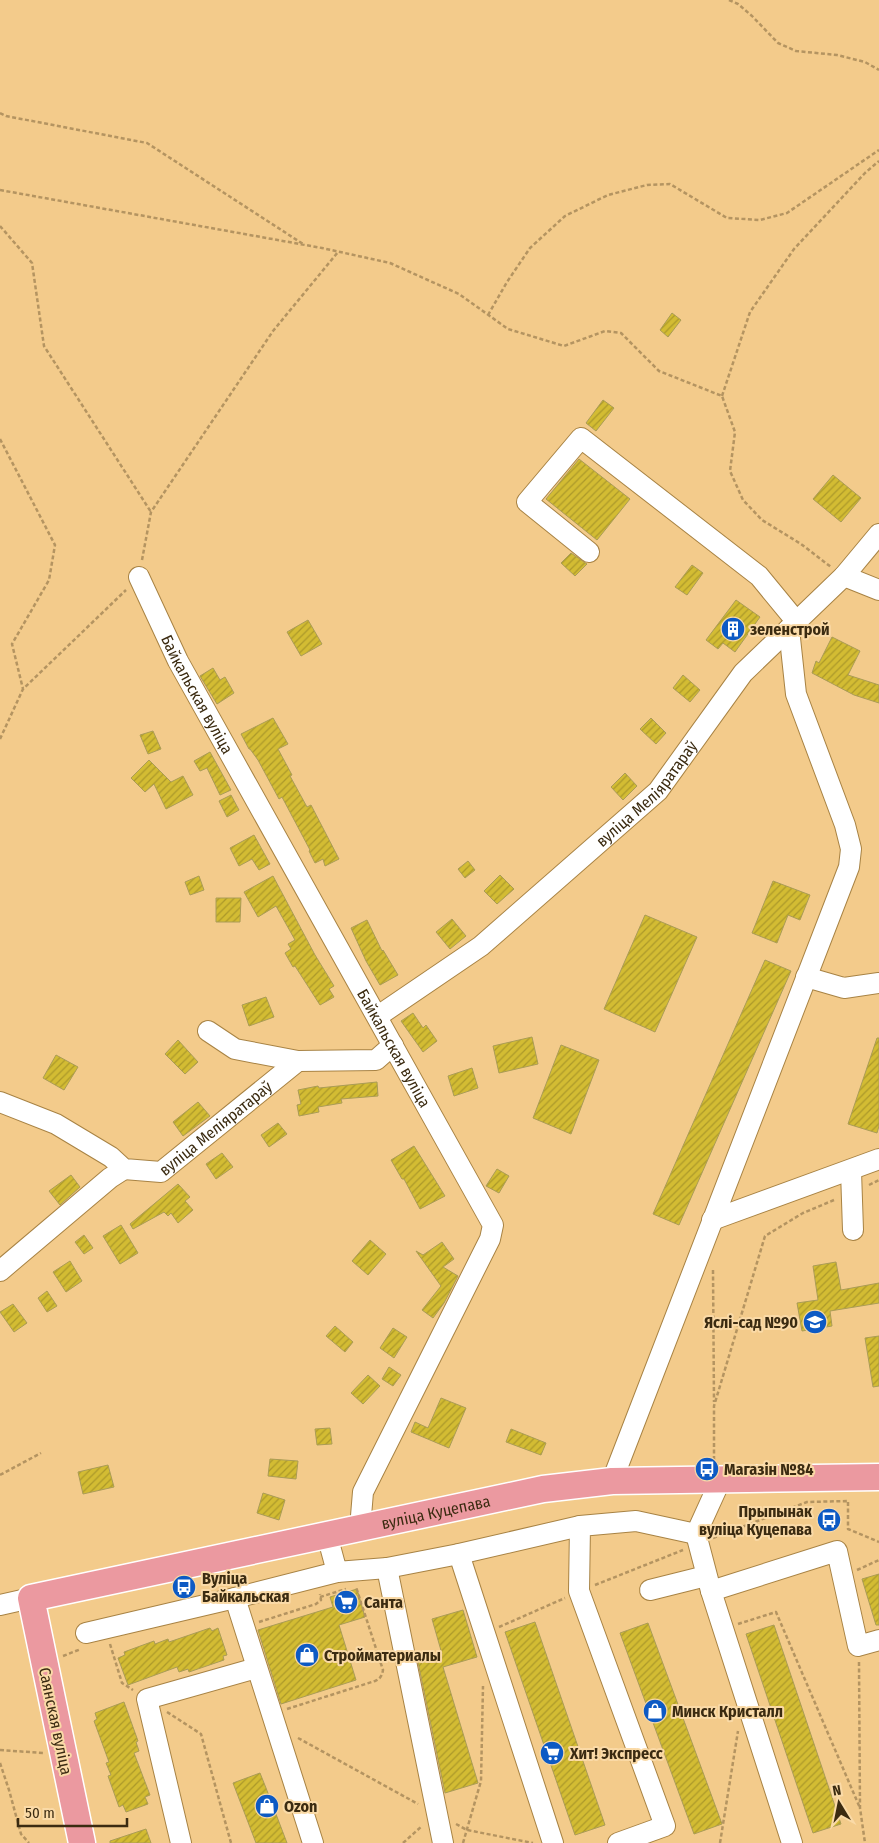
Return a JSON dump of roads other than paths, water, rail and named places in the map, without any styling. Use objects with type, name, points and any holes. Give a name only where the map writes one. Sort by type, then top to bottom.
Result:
[{"type":"main road","name":"вуліца Куцепава","points":[[31,1598],[543,1489],[612,1481],[718,1479],[848,1489],[879,1477]]},
{"type":"main road","name":"Саянская вуліца","points":[[31,1598],[82,1843]]},
{"type":"street","points":[[589,552],[527,502],[581,438],[759,576],[793,625],[796,694],[845,825],[851,849],[849,867],[612,1481]]},
{"type":"street","name":"вуліца Меліяратараў","points":[[378,1016],[481,946],[658,791],[742,673],[844,576],[879,534]]},
{"type":"street","points":[[844,576],[879,590]]},
{"type":"street","name":"Байкальская вуліца","points":[[139,577],[178,661],[378,1016],[493,1225],[490,1239],[363,1492],[360,1528]]},
{"type":"street","points":[[806,977],[844,988],[879,983]]},
{"type":"street","name":"вуліца Меліяратараў","points":[[208,1031],[235,1049],[298,1061],[376,1060],[393,1045]]},
{"type":"street","name":"вуліца Меліяратараў","points":[[124,1169],[161,1172],[298,1061]]},
{"type":"street","points":[[0,1102],[56,1124],[111,1157],[124,1169],[110,1178],[0,1271]]},
{"type":"street","points":[[712,1220],[851,1171],[879,1159]]},
{"type":"street","points":[[851,1171],[853,1230]]},
{"type":"street","points":[[718,1479],[697,1539],[723,1629],[792,1843]]},
{"type":"street","points":[[83,1641],[105,1628],[336,1572],[387,1568],[459,1554],[580,1526],[636,1521],[697,1539]]},
{"type":"street","points":[[580,1526],[579,1591],[665,1826],[618,1843]]},
{"type":"street","points":[[327,1535],[336,1572]]},
{"type":"street","points":[[650,1590],[709,1583],[837,1551],[858,1646],[879,1640]]},
{"type":"street","points":[[459,1554],[553,1843]]},
{"type":"street","points":[[387,1568],[443,1843]]},
{"type":"street","name":"вуліца Куцепава","points":[[0,1605],[31,1598]]},
{"type":"street","points":[[235,1598],[256,1668],[279,1717],[313,1843]]},
{"type":"street","points":[[181,1843],[147,1699],[256,1668]]},
{"type":"place","name":"зеленстрой","points":[[733,629]]},
{"type":"place","name":"Яслі-сад №90","points":[[815,1322]]},
{"type":"place","name":"Магазін №84","points":[[707,1469]]},
{"type":"place","name":"Прыпынак вуліца Куцепава","points":[[829,1520]]},
{"type":"place","name":"Вуліца Байкальская","points":[[184,1587]]},
{"type":"place","name":"Санта","points":[[346,1602]]},
{"type":"place","name":"Стройматериалы","points":[[307,1655]]},
{"type":"place","name":"Минск Кристалл","points":[[655,1711]]},
{"type":"place","name":"Хит! Экспресс","points":[[552,1753]]},
{"type":"place","name":"Ozon","points":[[267,1806]]}]
